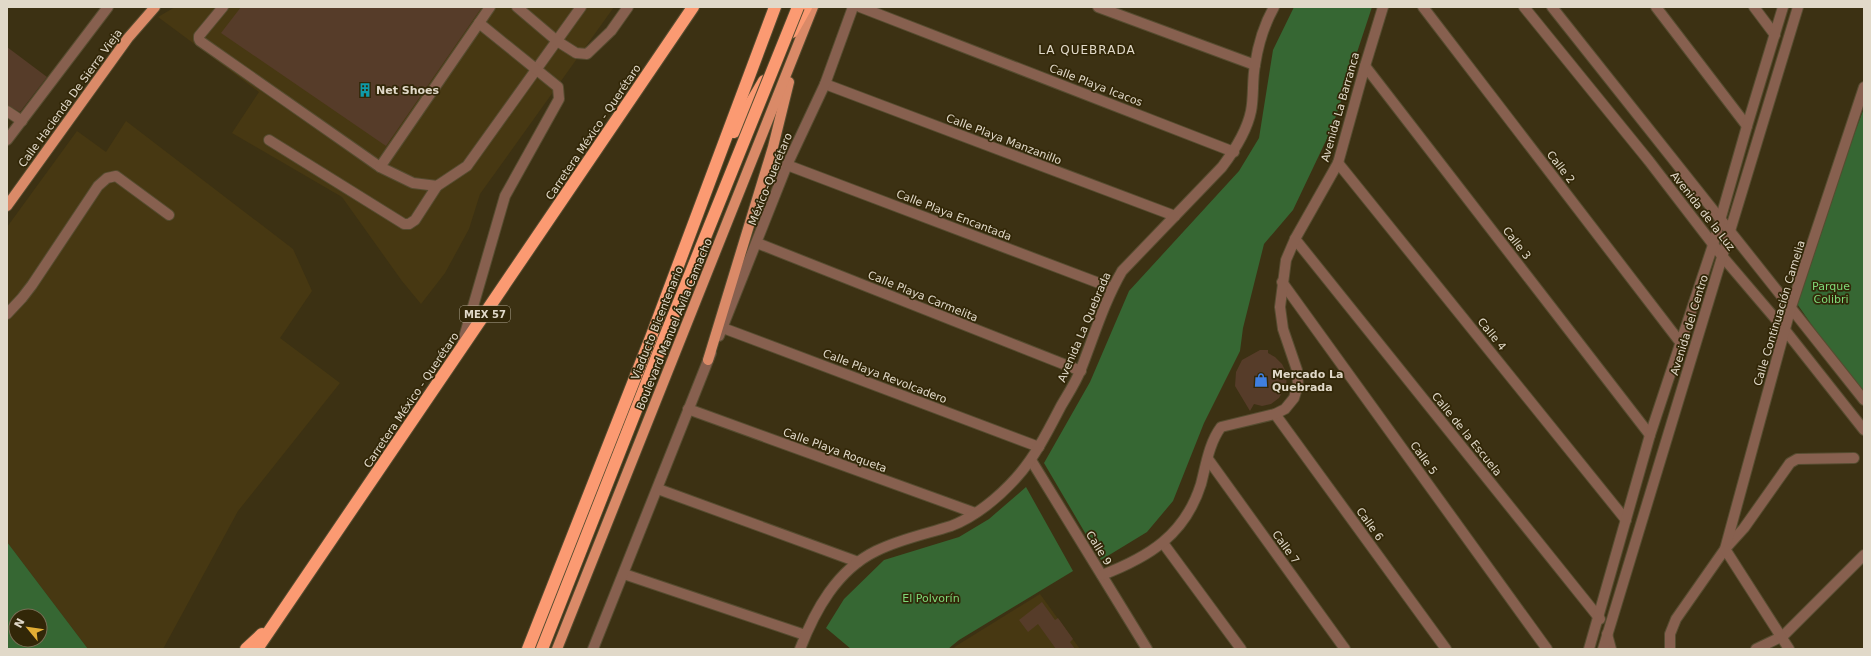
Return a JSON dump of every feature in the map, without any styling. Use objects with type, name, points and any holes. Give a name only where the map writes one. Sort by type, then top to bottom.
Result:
[{"type":"highway","name":"Carretera México - Querétaro","points":[[257,649],[693,7]]},
{"type":"highway","points":[[528,649],[652,335],[775,7]]},
{"type":"highway","name":"Viaducto Bicentenario","points":[[542,649],[667,331],[798,7]]},
{"type":"highway","points":[[716,165],[806,7]]},
{"type":"highway","points":[[246,649],[276,621]]},
{"type":"main road","name":"Calle Hacienda De Sierra Vieja","points":[[7,206],[128,38],[155,7]]},
{"type":"main road","name":"Boulevard Manuel Ávila Camacho","points":[[557,649],[813,7]]},
{"type":"main road","points":[[708,360],[773,147],[798,47]]},
{"type":"street","name":"Calle Hacienda De Sierra Vieja","points":[[7,140],[108,7]]},
{"type":"street","points":[[223,7],[200,36],[200,41],[380,167],[413,183],[437,186]]},
{"type":"street","points":[[380,167],[490,7]]},
{"type":"street","points":[[517,7],[557,41],[576,53],[587,54],[611,30],[628,7]]},
{"type":"street","points":[[269,140],[404,224],[409,224],[415,220],[437,186],[467,166],[582,7]]},
{"type":"street","name":"México-Querétaro","points":[[593,649],[658,489],[688,409],[723,328],[787,165],[825,84],[853,7]]},
{"type":"street","name":"Calle Playa Icacos","points":[[860,7],[1234,152]]},
{"type":"street","points":[[1098,7],[1255,65]]},
{"type":"street","name":"Avenida La Quebrada","points":[[800,649],[825,598],[839,579],[858,562],[875,551],[894,543],[952,525],[975,513],[1016,478],[1039,448],[1080,371],[1112,288],[1122,271],[1222,168],[1234,152],[1246,127],[1251,111],[1255,65],[1263,30],[1274,7]]},
{"type":"street","name":"Avenida La Barranca","points":[[1102,575],[1131,564],[1150,553],[1163,543],[1185,519],[1197,498],[1214,437],[1221,427],[1275,414],[1285,408],[1294,398],[1298,385],[1297,370],[1283,329],[1280,307],[1286,260],[1295,238],[1338,163],[1383,7]]},
{"type":"street","name":"Calle 2","points":[[1423,7],[1680,342]]},
{"type":"street","name":"Avenida de la Luz","points":[[1524,7],[1649,161],[1722,256],[1785,330],[1864,430]]},
{"type":"street","name":"Avenida de la Luz","points":[[1552,7],[1729,232],[1791,307],[1864,400]]},
{"type":"street","points":[[1656,7],[1747,126]]},
{"type":"street","points":[[1754,7],[1775,35]]},
{"type":"street","name":"Avenida del Centro","points":[[1589,649],[1650,435],[1680,342],[1714,245],[1747,126],[1783,7]]},
{"type":"street","name":"Avenida del Centro","points":[[1603,649],[1798,7]]},
{"type":"street","points":[[461,349],[505,196],[559,99],[558,87],[479,23]]},
{"type":"street","name":"Calle 3","points":[[1365,66],[1650,435]]},
{"type":"street","name":"Calle Playa Manzanillo","points":[[825,84],[1175,216]]},
{"type":"street","name":"Calle Continuación Camelia","points":[[1725,548],[1791,307],[1864,87]]},
{"type":"street","points":[[7,111],[22,121]]},
{"type":"street","name":"Calle 4","points":[[1338,163],[1626,520]]},
{"type":"street","name":"Calle Playa Encantada","points":[[787,165],[1112,288]]},
{"type":"street","points":[[7,314],[29,290],[98,186],[107,178],[116,176],[169,215]]},
{"type":"street","name":"Calle de la Escuela","points":[[1295,238],[1598,615],[1612,649]]},
{"type":"street","name":"Calle Playa Carmelita","points":[[757,243],[1080,371]]},
{"type":"street","name":"Calle 5","points":[[1282,282],[1547,649]]},
{"type":"street","name":"Calle Playa Revolcadero","points":[[723,328],[1039,448]]},
{"type":"street","name":"Calle Playa Roqueta","points":[[688,409],[975,513]]},
{"type":"street","name":"Calle 6","points":[[1275,414],[1446,649]]},
{"type":"street","name":"Calle Continuación Camelia","points":[[1670,649],[1670,634],[1676,619],[1725,548],[1744,528],[1790,463],[1797,460],[1854,458]]},
{"type":"street","name":"Calle 7","points":[[1208,459],[1345,649]]},
{"type":"street","name":"Calle 9","points":[[1030,460],[1102,575],[1144,648]]},
{"type":"street","points":[[658,489],[858,562]]},
{"type":"street","points":[[1163,543],[1241,649]]},
{"type":"street","points":[[1725,548],[1783,636],[1789,649]]},
{"type":"street","points":[[1756,649],[1783,636],[1864,554]]},
{"type":"street","points":[[624,574],[806,635]]},
{"type":"shaded area","points":[[175,7],[614,7],[480,194],[469,229],[445,273],[421,304],[402,281],[342,197],[232,133],[259,92],[158,17]]},
{"type":"shaded area","points":[[126,121],[293,249],[312,291],[280,338],[340,383],[238,511],[163,649],[88,649],[7,542],[7,227],[77,131],[106,152]]},
{"type":"shaded area","points":[[1040,594],[1080,649],[953,649],[956,646]]},
{"type":"green space","points":[[1294,7],[1372,7],[1332,128],[1293,210],[1264,244],[1243,328],[1240,351],[1204,423],[1173,501],[1147,532],[1101,560],[1044,463],[1090,382],[1129,291],[1239,171],[1259,138],[1273,50]]},
{"type":"green space","name":"Parque Colibri","points":[[1864,108],[1864,400],[1793,298]]},
{"type":"green space","name":"El Polvorín","points":[[1026,487],[1073,571],[959,640],[948,649],[851,649],[826,628],[844,599],[884,560],[959,537],[989,519]]},
{"type":"green space","points":[[7,542],[88,649],[7,649]]},
{"type":"building","name":"Net Shoes","points":[[241,7],[482,7],[386,146],[221,33]]},
{"type":"building","points":[[7,47],[47,77],[20,112],[7,105]]},
{"type":"building","name":"Mercado La Quebrada","points":[[1260,350],[1268,350],[1268,353],[1282,364],[1287,374],[1286,386],[1279,398],[1271,404],[1262,406],[1254,404],[1250,411],[1235,386],[1236,372],[1242,360]]},
{"type":"building","points":[[1042,602],[1055,620],[1058,618],[1073,639],[1070,642],[1075,649],[1056,649],[1038,624],[1028,632],[1019,620]]},
{"type":"place","name":"Net Shoes","points":[[365,90]]},
{"type":"place","name":"Mercado La Quebrada","points":[[1261,380]]},
{"type":"district","name":"LA QUEBRADA","points":[[1087,50]]}]
